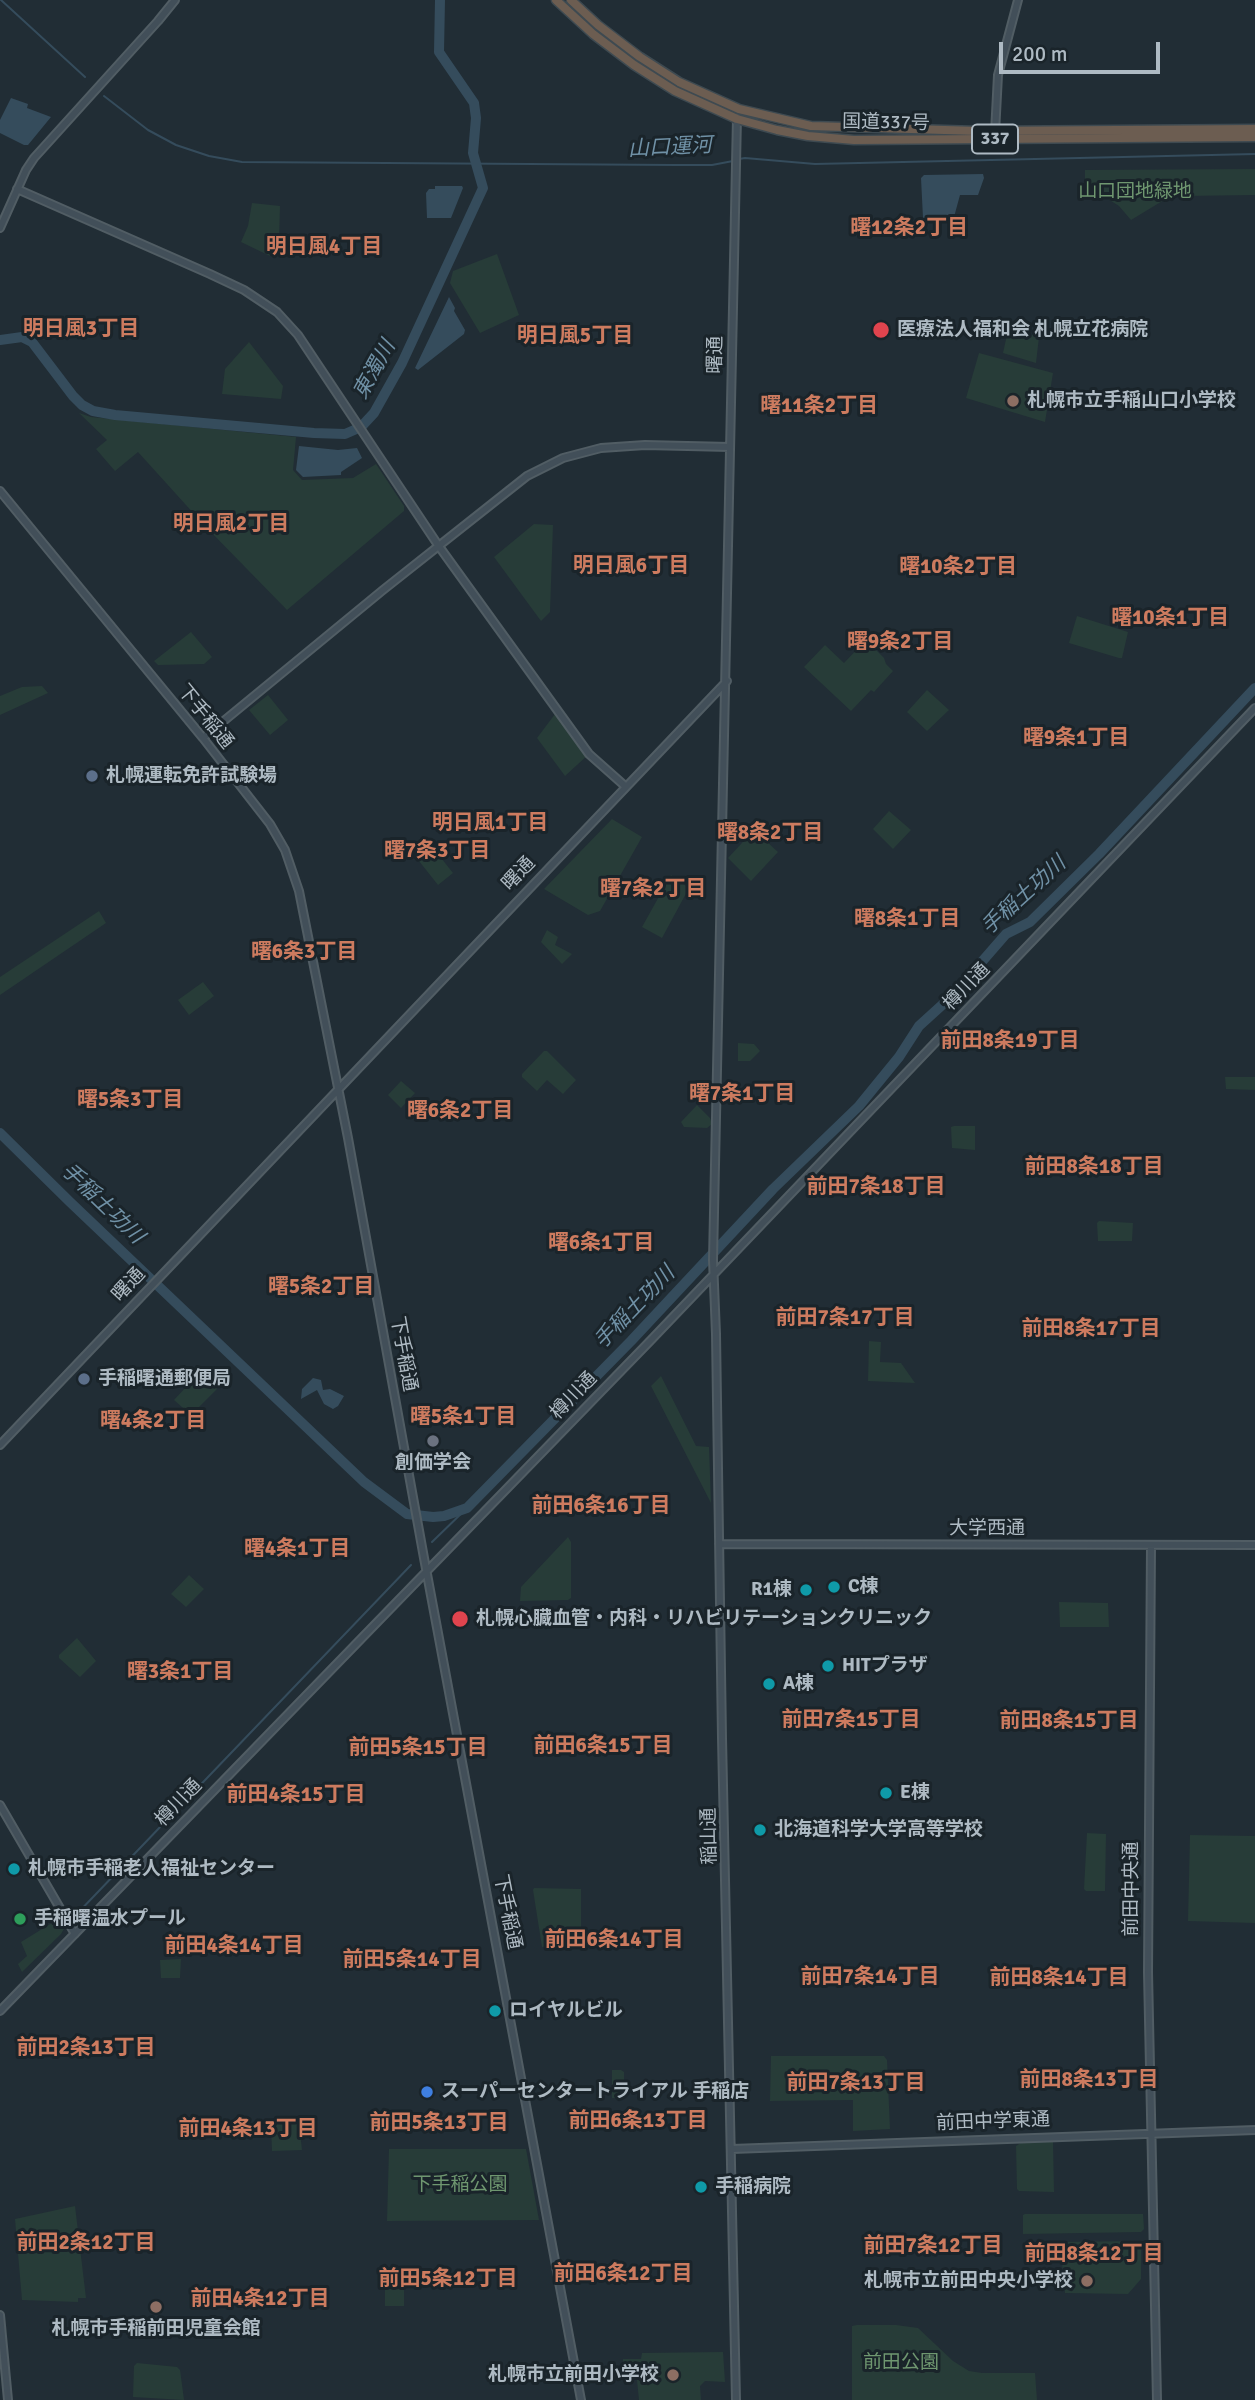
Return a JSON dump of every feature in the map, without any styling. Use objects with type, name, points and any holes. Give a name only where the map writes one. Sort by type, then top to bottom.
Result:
[{"type":"highway","name":"国道337号","points":[[556,0],[634,65],[675,91],[737,119],[777,130],[854,140],[1255,129]]},
{"type":"highway","name":"国道337号","points":[[571,0],[598,25],[678,82],[739,109],[811,126],[995,135],[1255,137]]},
{"type":"street","points":[[0,229],[33,158],[175,0]]},
{"type":"street","points":[[995,135],[998,75],[1018,0]]},
{"type":"street","name":"曙通","points":[[0,1445],[727,681],[736,149],[739,109]]},
{"type":"street","points":[[17,189],[210,274],[263,301],[277,312],[298,335],[438,545],[589,754],[625,786]]},
{"type":"street","points":[[203,738],[438,545],[519,481],[542,468],[572,455],[601,448],[730,447]]},
{"type":"street","name":"下手稲通","points":[[0,491],[203,738],[270,824],[285,850],[302,904],[581,2400]]},
{"type":"street","name":"稲山通","points":[[727,681],[713,1260],[736,2400]]},
{"type":"street","name":"樽川通","points":[[0,2011],[428,1570],[1255,708]]},
{"type":"street","name":"大学西通","points":[[719,1544],[1255,1545]]},
{"type":"street","name":"前田中央通","points":[[1151,1546],[1148,1972],[1157,2400]]},
{"type":"street","points":[[0,1805],[75,1934]]},
{"type":"street","name":"前田中学東通","points":[[732,2149],[1255,2130]]},
{"type":"street","points":[[0,2315],[3,2386],[8,2400]]},
{"type":"green space","name":"山口団地緑地","points":[[1255,169],[1255,195],[1183,196],[1164,200],[1131,220],[1119,206],[1108,199],[1085,196],[1085,170]]},
{"type":"green space","points":[[252,203],[280,206],[279,242],[270,256],[241,242],[248,226]]},
{"type":"green space","points":[[497,254],[519,315],[480,333],[450,283],[453,271]]},
{"type":"green space","points":[[1007,335],[1037,335],[1036,363],[1003,353]]},
{"type":"green space","points":[[249,342],[283,386],[281,399],[222,394],[225,369]]},
{"type":"green space","points":[[979,353],[1053,373],[1045,422],[966,398]]},
{"type":"green space","points":[[79,413],[91,417],[296,437],[293,470],[302,480],[353,478],[376,464],[404,506],[404,511],[287,610],[138,452],[115,471],[96,449],[107,440]]},
{"type":"green space","points":[[534,524],[553,525],[550,612],[541,621],[494,557]]},
{"type":"green space","points":[[1077,616],[1128,632],[1122,658],[1069,643]]},
{"type":"green space","points":[[191,632],[212,657],[204,664],[158,665],[154,661]]},
{"type":"green space","points":[[866,640],[893,671],[874,692],[871,690],[851,711],[804,667],[825,645],[844,663]]},
{"type":"green space","points":[[42,686],[48,693],[0,715],[0,696],[22,687]]},
{"type":"green space","points":[[927,690],[949,710],[927,731],[907,712]]},
{"type":"green space","points":[[268,695],[288,720],[270,735],[249,710]]},
{"type":"green space","points":[[558,710],[589,754],[565,776],[537,738]]},
{"type":"green space","points":[[889,811],[911,830],[893,849],[873,829]]},
{"type":"green space","points":[[612,819],[642,837],[600,911],[588,915],[544,889]]},
{"type":"green space","points":[[754,830],[778,852],[751,881],[728,858]]},
{"type":"green space","points":[[434,849],[453,873],[438,885],[419,861]]},
{"type":"green space","points":[[671,875],[689,888],[662,938],[642,927]]},
{"type":"green space","points":[[99,911],[106,923],[0,995],[0,977]]},
{"type":"green space","points":[[547,930],[558,937],[555,945],[572,954],[562,964],[541,942]]},
{"type":"green space","points":[[203,982],[214,996],[189,1015],[178,1000]]},
{"type":"green space","points":[[738,1043],[754,1044],[760,1051],[750,1061],[738,1061]]},
{"type":"green space","points":[[544,1051],[576,1080],[563,1094],[547,1080],[537,1091],[522,1077]]},
{"type":"green space","points":[[1225,1077],[1255,1077],[1255,1090],[1226,1089]]},
{"type":"green space","points":[[401,1081],[415,1093],[401,1108],[388,1095]]},
{"type":"green space","points":[[697,1105],[710,1118],[712,1124],[707,1128],[684,1127],[681,1122]]},
{"type":"green space","points":[[975,1126],[975,1150],[952,1148],[951,1127]]},
{"type":"green space","points":[[1099,1221],[1133,1223],[1132,1241],[1098,1241]]},
{"type":"green space","points":[[869,1341],[881,1342],[880,1362],[901,1363],[915,1383],[868,1381]]},
{"type":"green space","points":[[199,1373],[217,1389],[191,1415],[174,1400]]},
{"type":"green space","points":[[661,1376],[696,1446],[709,1447],[711,1503],[651,1386]]},
{"type":"green space","points":[[568,1537],[571,1542],[571,1598],[520,1601],[521,1587]]},
{"type":"green space","points":[[189,1575],[204,1589],[186,1607],[171,1594]]},
{"type":"green space","points":[[1059,1602],[1108,1603],[1109,1627],[1060,1627]]},
{"type":"green space","points":[[77,1638],[96,1661],[80,1677],[59,1658]]},
{"type":"green space","points":[[1087,1833],[1106,1834],[1105,1891],[1084,1889]]},
{"type":"green space","points":[[1190,1835],[1255,1836],[1255,1923],[1188,1921]]},
{"type":"green space","points":[[534,1888],[581,1889],[581,1946],[542,1947]]},
{"type":"green space","points":[[60,1918],[65,1927],[61,1934],[22,1972],[18,1964],[27,1956],[21,1942]]},
{"type":"green space","points":[[181,1959],[180,1978],[161,1978],[160,1960]]},
{"type":"green space","points":[[771,2056],[884,2056],[887,2060],[890,2129],[853,2131],[853,2100],[770,2101]]},
{"type":"green space","points":[[612,2070],[624,2072],[624,2098],[612,2098]]},
{"type":"green space","points":[[273,2124],[299,2124],[302,2150],[272,2151]]},
{"type":"green space","points":[[1053,2141],[1054,2192],[1019,2191],[1016,2146],[1022,2142]]},
{"type":"green space","name":"下手稲公園","points":[[389,2149],[526,2149],[539,2220],[387,2221]]},
{"type":"green space","points":[[75,2206],[86,2298],[78,2298],[78,2302],[22,2300],[15,2219]]},
{"type":"green space","points":[[1025,2214],[1143,2214],[1144,2229],[1141,2232],[1023,2234]]},
{"type":"green space","points":[[1137,2241],[1141,2247],[1141,2279],[1128,2294],[1065,2293],[1060,2242]]},
{"type":"green space","points":[[385,2274],[404,2275],[404,2306],[385,2306]]},
{"type":"green space","name":"前田公園","points":[[852,2326],[918,2328],[953,2361],[969,2371],[1035,2373],[1037,2400],[852,2400]]},
{"type":"green space","name":"札幌市立前田小学校","points":[[723,2352],[725,2382],[705,2381],[700,2386],[701,2400],[639,2400],[636,2370],[623,2370],[623,2359],[641,2359],[642,2353]]},
{"type":"green space","points":[[137,2363],[177,2367],[180,2370],[184,2400],[133,2397],[134,2366]]},
{"type":"water","points":[[11,98],[28,104],[27,108],[51,117],[28,145],[0,133],[0,120]]},
{"type":"water","points":[[983,174],[978,195],[960,195],[954,217],[923,218],[921,178],[924,175]]},
{"type":"water","points":[[435,186],[463,188],[451,218],[427,218],[426,193],[429,189],[435,189]]},
{"type":"water","points":[[449,297],[465,330],[464,334],[418,370],[415,368]]},
{"type":"water","points":[[299,446],[338,450],[357,448],[362,458],[341,472],[341,475],[303,477],[296,470]]},
{"type":"water","points":[[313,1378],[321,1380],[323,1390],[330,1389],[344,1396],[338,1406],[333,1409],[324,1404],[317,1390],[301,1399],[302,1389]]},
{"type":"waterway","name":"山口運河","points":[[1,0],[85,77]]},
{"type":"waterway","name":"東濁川","points":[[0,340],[22,337],[32,342],[73,396],[93,411],[314,433],[345,434],[361,427],[374,413],[402,363],[483,188],[473,153],[476,118],[474,103],[439,52],[440,0]]},
{"type":"waterway","name":"山口運河","points":[[104,96],[148,130],[176,145],[209,156],[242,162],[712,165],[733,161]]},
{"type":"waterway","name":"山口運河","points":[[739,159],[815,164],[1255,154]]},
{"type":"waterway","name":"手稲土功川","points":[[0,1133],[364,1482],[407,1514],[444,1516],[467,1508],[631,1341],[773,1189],[859,1106],[899,1057],[919,1026],[952,996],[1006,934],[1030,922],[1099,854],[1255,688]]},
{"type":"waterway","points":[[432,1542],[467,1508]]},
{"type":"waterway","points":[[73,1918],[411,1565]]},
{"type":"place","name":"医療法人福和会 札幌立花病院","points":[[881,330]]},
{"type":"place","name":"札幌市立手稲山口小学校","points":[[1013,401]]},
{"type":"place","name":"札幌運転免許試験場","points":[[92,776]]},
{"type":"place","name":"手稲曙通郵便局","points":[[84,1379]]},
{"type":"place","name":"創価学会","points":[[433,1441]]},
{"type":"place","name":"C棟","points":[[834,1587]]},
{"type":"place","name":"R1棟","points":[[806,1590]]},
{"type":"place","name":"札幌心臓血管・内科・リハビリテーションクリニック","points":[[460,1619]]},
{"type":"place","name":"HITプラザ","points":[[828,1666]]},
{"type":"place","name":"A棟","points":[[769,1684]]},
{"type":"place","name":"E棟","points":[[886,1793]]},
{"type":"place","name":"北海道科学大学高等学校","points":[[760,1830]]},
{"type":"place","name":"札幌市手稲老人福祉センター","points":[[14,1869]]},
{"type":"place","name":"手稲曙温水プール","points":[[20,1919]]},
{"type":"place","name":"ロイヤルビル","points":[[495,2011]]},
{"type":"place","name":"スーパーセンタートライアル 手稲店","points":[[427,2092]]},
{"type":"place","name":"手稲病院","points":[[701,2187]]},
{"type":"place","name":"札幌市立前田中央小学校","points":[[1087,2281]]},
{"type":"place","name":"札幌市手稲前田児童会館","points":[[156,2307]]},
{"type":"place","name":"札幌市立前田小学校","points":[[673,2375]]},
{"type":"district","name":"曙12条2丁目","points":[[909,228]]},
{"type":"district","name":"明日風4丁目","points":[[324,247]]},
{"type":"district","name":"明日風3丁目","points":[[81,329]]},
{"type":"district","name":"明日風5丁目","points":[[575,336]]},
{"type":"district","name":"曙11条2丁目","points":[[819,406]]},
{"type":"district","name":"明日風2丁目","points":[[231,524]]},
{"type":"district","name":"明日風6丁目","points":[[631,566]]},
{"type":"district","name":"曙10条2丁目","points":[[958,567]]},
{"type":"district","name":"曙10条1丁目","points":[[1170,618]]},
{"type":"district","name":"曙9条2丁目","points":[[900,642]]},
{"type":"district","name":"曙9条1丁目","points":[[1076,738]]},
{"type":"district","name":"明日風1丁目","points":[[490,823]]},
{"type":"district","name":"曙8条2丁目","points":[[770,833]]},
{"type":"district","name":"曙7条3丁目","points":[[437,851]]},
{"type":"district","name":"曙7条2丁目","points":[[653,889]]},
{"type":"district","name":"曙8条1丁目","points":[[907,919]]},
{"type":"district","name":"曙6条3丁目","points":[[304,952]]},
{"type":"district","name":"前田8条19丁目","points":[[1010,1041]]},
{"type":"district","name":"曙7条1丁目","points":[[742,1094]]},
{"type":"district","name":"曙5条3丁目","points":[[130,1100]]},
{"type":"district","name":"曙6条2丁目","points":[[460,1111]]},
{"type":"district","name":"前田8条18丁目","points":[[1094,1167]]},
{"type":"district","name":"前田7条18丁目","points":[[876,1187]]},
{"type":"district","name":"曙6条1丁目","points":[[601,1243]]},
{"type":"district","name":"曙5条2丁目","points":[[321,1287]]},
{"type":"district","name":"前田7条17丁目","points":[[845,1318]]},
{"type":"district","name":"前田8条17丁目","points":[[1091,1329]]},
{"type":"district","name":"曙5条1丁目","points":[[463,1417]]},
{"type":"district","name":"曙4条2丁目","points":[[153,1421]]},
{"type":"district","name":"前田6条16丁目","points":[[601,1506]]},
{"type":"district","name":"曙4条1丁目","points":[[297,1549]]},
{"type":"district","name":"曙3条1丁目","points":[[180,1672]]},
{"type":"district","name":"前田7条15丁目","points":[[851,1720]]},
{"type":"district","name":"前田8条15丁目","points":[[1069,1721]]},
{"type":"district","name":"前田6条15丁目","points":[[603,1746]]},
{"type":"district","name":"前田5条15丁目","points":[[418,1748]]},
{"type":"district","name":"前田4条15丁目","points":[[296,1795]]},
{"type":"district","name":"前田6条14丁目","points":[[614,1940]]},
{"type":"district","name":"前田4条14丁目","points":[[234,1946]]},
{"type":"district","name":"前田5条14丁目","points":[[412,1960]]},
{"type":"district","name":"前田7条14丁目","points":[[870,1977]]},
{"type":"district","name":"前田8条14丁目","points":[[1059,1978]]},
{"type":"district","name":"前田2条13丁目","points":[[86,2048]]},
{"type":"district","name":"前田8条13丁目","points":[[1089,2080]]},
{"type":"district","name":"前田7条13丁目","points":[[856,2083]]},
{"type":"district","name":"前田6条13丁目","points":[[638,2121]]},
{"type":"district","name":"前田5条13丁目","points":[[439,2123]]},
{"type":"district","name":"前田4条13丁目","points":[[248,2129]]},
{"type":"district","name":"前田2条12丁目","points":[[86,2243]]},
{"type":"district","name":"前田7条12丁目","points":[[933,2246]]},
{"type":"district","name":"前田8条12丁目","points":[[1094,2254]]},
{"type":"district","name":"前田6条12丁目","points":[[623,2274]]},
{"type":"district","name":"前田5条12丁目","points":[[448,2279]]},
{"type":"district","name":"前田4条12丁目","points":[[260,2299]]}]
